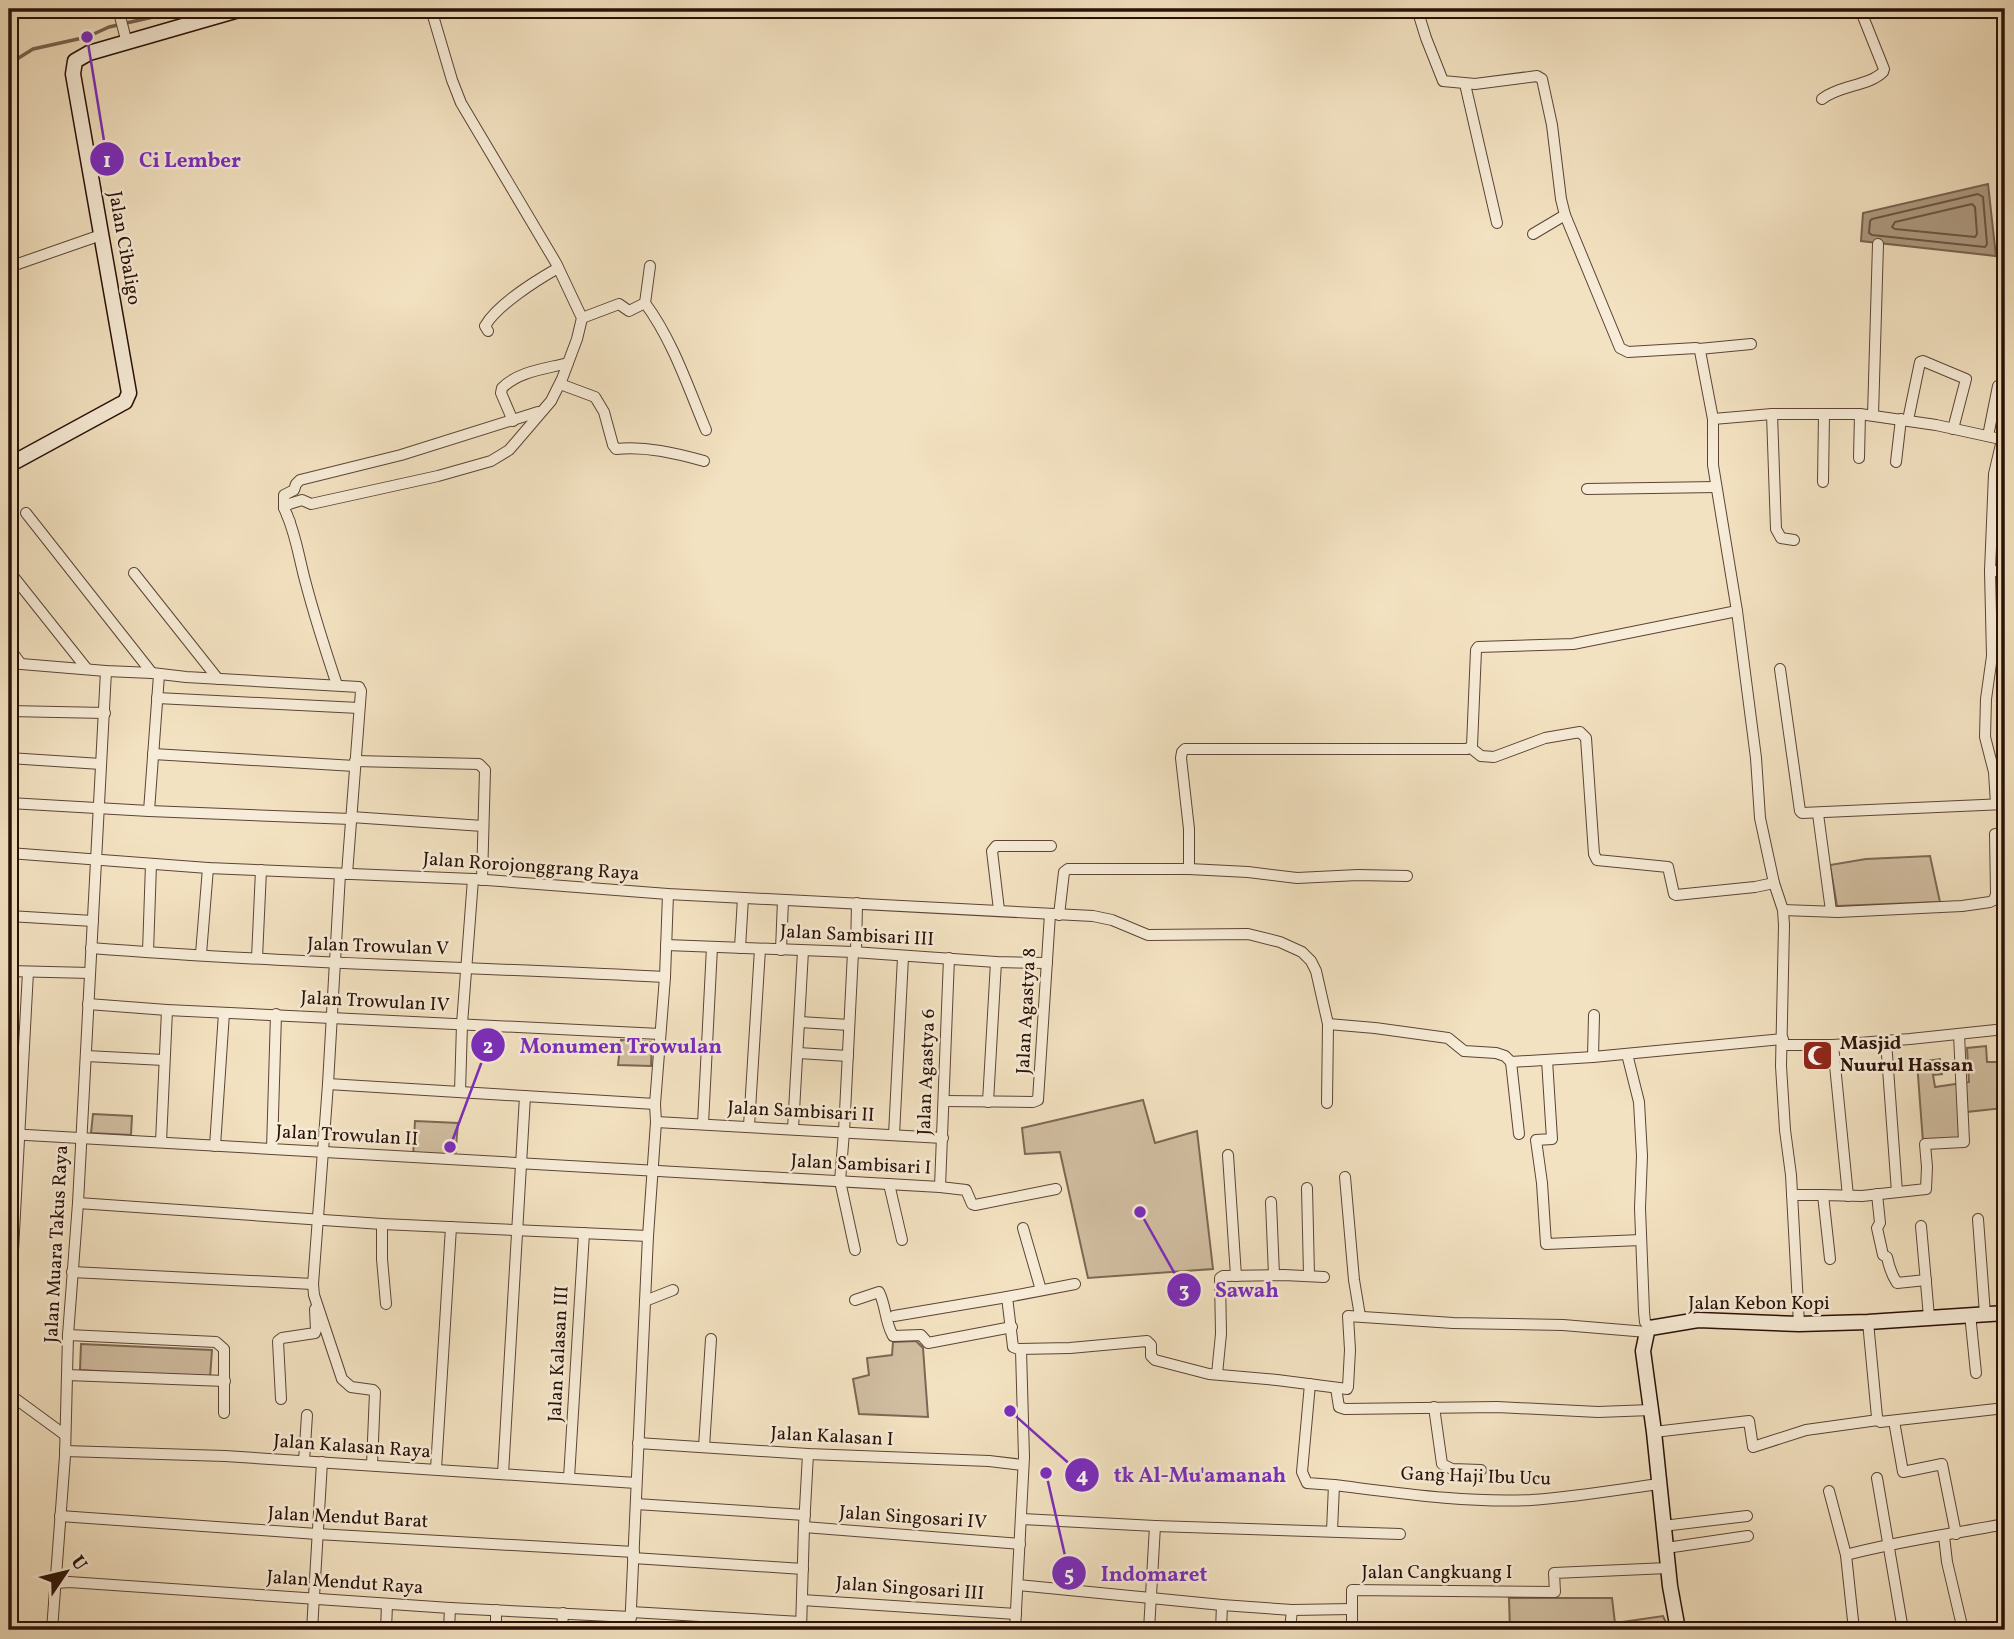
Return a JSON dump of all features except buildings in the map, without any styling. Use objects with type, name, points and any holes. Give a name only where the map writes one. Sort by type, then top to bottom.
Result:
[{"type":"main road","name":"Jalan Cibaligo","points":[[9,465],[128,398],[129,387],[73,66],[80,57],[125,36],[242,9]]},
{"type":"main road","name":"Jalan Kebon Kopi","points":[[1649,1330],[1698,1320],[1799,1324],[2005,1313]]},
{"type":"main road","points":[[1649,1330],[1643,1351],[1668,1568],[1678,1630]]},
{"type":"street","points":[[284,508],[302,500],[310,504],[402,485],[491,461],[509,450],[551,401],[577,339],[582,318],[558,268],[461,103],[431,9]]},
{"type":"street","points":[[1417,9],[1443,81],[1465,84],[1540,76],[1552,125],[1565,215],[1620,348],[1628,352],[1751,344]]},
{"type":"street","points":[[1822,99],[1832,91],[1876,78],[1883,72],[1860,9]]},
{"type":"street","points":[[119,12],[125,36]]},
{"type":"street","points":[[1465,84],[1497,223]]},
{"type":"street","points":[[1532,234],[1565,215]]},
{"type":"street","points":[[9,267],[102,235]]},
{"type":"street","points":[[1873,415],[1878,244]]},
{"type":"street","points":[[650,267],[645,303],[667,337],[706,430]]},
{"type":"street","points":[[488,331],[485,326],[493,316],[523,290],[558,268]]},
{"type":"street","points":[[582,318],[619,304],[629,311],[645,303]]},
{"type":"street","points":[[2005,318],[2005,336]]},
{"type":"street","points":[[1699,349],[1713,419],[1712,444],[1716,487],[1737,611],[1756,758],[1760,818],[1773,883],[1783,910],[1781,1066],[1799,1324]]},
{"type":"street","points":[[1896,462],[1904,419],[1920,362],[1923,360],[1966,379],[1953,429]]},
{"type":"street","points":[[516,442],[508,423],[502,388],[507,382],[530,372],[568,363]]},
{"type":"street","points":[[560,384],[595,397],[604,412],[612,445],[616,449],[648,449],[704,461]]},
{"type":"street","points":[[1988,436],[1998,386]]},
{"type":"street","points":[[337,685],[299,560],[297,537],[284,508],[284,495],[294,490],[300,480],[401,455],[542,411]]},
{"type":"street","points":[[1713,419],[1772,414],[1860,414],[1904,419],[2004,440],[1994,474],[1990,571],[1992,656],[1986,699],[1985,737],[2001,804],[1818,814],[1800,812],[1780,669]]},
{"type":"street","points":[[1772,414],[1776,529],[1781,538],[1794,540]]},
{"type":"street","points":[[1823,482],[1824,414]]},
{"type":"street","points":[[1858,458],[1860,414]]},
{"type":"street","points":[[1587,489],[1716,487]]},
{"type":"street","points":[[26,513],[155,674],[157,698],[149,811]]},
{"type":"street","points":[[9,571],[87,669]]},
{"type":"street","points":[[1990,571],[2005,571]]},
{"type":"street","points":[[134,573],[218,679]]},
{"type":"street","points":[[1471,748],[1478,647],[1573,644],[1737,611]]},
{"type":"street","points":[[9,648],[21,664]]},
{"type":"street","points":[[9,663],[337,685],[359,687],[361,691],[331,1018],[313,1290],[316,1330],[315,1333],[282,1338],[277,1344],[281,1399]]},
{"type":"street","name":"Jalan Muara Takus Raya","points":[[52,1630],[65,1451],[68,1335],[78,1203],[106,671]]},
{"type":"street","points":[[157,698],[359,708]]},
{"type":"street","points":[[9,711],[105,713]]},
{"type":"street","points":[[1407,876],[1297,878],[1189,869],[1189,829],[1182,752],[1185,749],[1471,748],[1481,756],[1494,757],[1545,738],[1580,732],[1586,738],[1594,854],[1597,860],[1668,867],[1676,895],[1773,883]]},
{"type":"street","points":[[153,754],[355,764],[483,766],[483,826],[466,967],[460,1092]]},
{"type":"street","points":[[9,758],[102,764]]},
{"type":"street","points":[[9,803],[483,826]]},
{"type":"street","points":[[1818,814],[1831,911]]},
{"type":"street","points":[[1783,910],[1962,906],[1990,902],[1996,894],[1995,834]]},
{"type":"street","points":[[999,910],[993,848],[1051,846]]},
{"type":"street","name":"Jalan Rorojonggrang Raya","points":[[9,853],[208,868],[477,880],[668,894],[1055,914],[1104,918],[1148,935],[1241,933],[1293,947],[1311,961],[1316,971],[1328,1024],[1327,1103]]},
{"type":"street","points":[[148,952],[151,864]]},
{"type":"street","points":[[201,954],[208,868]]},
{"type":"street","name":"Jalan Agastya 8","points":[[944,1101],[1038,1100],[1046,963],[1063,872],[1068,869],[1189,869]]},
{"type":"street","points":[[257,958],[261,870]]},
{"type":"street","points":[[631,1630],[648,1236],[668,894]]},
{"type":"street","points":[[740,948],[743,898]]},
{"type":"street","points":[[781,950],[783,900]]},
{"type":"street","points":[[855,1250],[840,1181],[857,904]]},
{"type":"street","points":[[9,916],[93,921]]},
{"type":"street","name":"Jalan Sambisari III","points":[[666,945],[1046,963]]},
{"type":"street","points":[[703,1124],[712,947]]},
{"type":"street","name":"Jalan Trowulan V","points":[[91,948],[335,964],[665,976]]},
{"type":"street","points":[[749,1126],[760,949]]},
{"type":"street","points":[[793,1129],[803,951]]},
{"type":"street","points":[[894,1135],[903,957]]},
{"type":"street","name":"Jalan Agastya 6","points":[[940,1187],[949,958]]},
{"type":"street","points":[[988,1102],[996,962]]},
{"type":"street","points":[[9,971],[90,973]]},
{"type":"street","points":[[9,1325],[14,1135],[28,972]]},
{"type":"street","name":"Jalan Trowulan IV","points":[[88,1004],[660,1034]]},
{"type":"street","points":[[161,1142],[167,1010]]},
{"type":"street","points":[[215,1146],[224,1013]]},
{"type":"street","points":[[272,1149],[276,1014]]},
{"type":"street","points":[[1592,1057],[1594,1015]]},
{"type":"street","points":[[800,1022],[849,1025]]},
{"type":"street","points":[[1328,1024],[1448,1038],[1464,1051],[1505,1056],[1511,1062],[1519,1134]]},
{"type":"street","points":[[1511,1062],[1783,1042],[1833,1045],[2005,1029]]},
{"type":"street","points":[[1792,1195],[1848,1196],[1926,1189],[1925,1144],[1964,1142],[1959,1034]]},
{"type":"street","points":[[1886,1041],[1897,1192]]},
{"type":"street","points":[[1833,1045],[1848,1196]]},
{"type":"street","points":[[798,1053],[848,1056]]},
{"type":"street","points":[[1007,1297],[1013,1347],[1019,1349],[1070,1348],[1147,1340],[1151,1345],[1151,1356],[1154,1360],[1203,1373],[1347,1389],[1350,1350],[1348,1316],[1453,1323],[1649,1330],[1645,1322],[1641,1240],[1642,1156],[1639,1102],[1627,1054]]},
{"type":"street","points":[[86,1056],[164,1060]]},
{"type":"street","points":[[1547,1060],[1552,1139],[1536,1140],[1546,1244],[1641,1240]]},
{"type":"street","points":[[328,1084],[655,1104]]},
{"type":"street","points":[[503,1474],[525,1096]]},
{"type":"street","name":"Jalan Sambisari II","points":[[656,1122],[943,1138]]},
{"type":"street","name":"Jalan Trowulan II","points":[[14,1135],[653,1171]]},
{"type":"street","points":[[1228,1155],[1236,1276]]},
{"type":"street","name":"Jalan Sambisari I","points":[[653,1171],[940,1187],[966,1190],[975,1205],[1056,1189]]},
{"type":"street","points":[[1345,1177],[1354,1280],[1360,1316]]},
{"type":"street","points":[[889,1184],[902,1240]]},
{"type":"street","points":[[1307,1188],[1310,1275]]},
{"type":"street","points":[[1877,1194],[1880,1223],[1877,1228],[1883,1255],[1894,1278],[1897,1283],[1926,1280]]},
{"type":"street","points":[[1823,1195],[1830,1259]]},
{"type":"street","points":[[1271,1202],[1273,1275]]},
{"type":"street","points":[[78,1203],[382,1224],[648,1236]]},
{"type":"street","points":[[1976,1373],[1978,1219]]},
{"type":"street","points":[[382,1224],[386,1304]]},
{"type":"street","points":[[1921,1226],[1929,1317]]},
{"type":"street","points":[[436,1469],[451,1227]]},
{"type":"street","points":[[1023,1228],[1041,1290]]},
{"type":"street","name":"Jalan Kalasan III","points":[[569,1478],[584,1233]]},
{"type":"street","points":[[72,1272],[313,1290]]},
{"type":"street","points":[[1217,1374],[1221,1334],[1220,1278],[1273,1275],[1324,1277]]},
{"type":"street","points":[[894,1316],[1075,1284]]},
{"type":"street","points":[[313,1290],[342,1379],[351,1387],[375,1392],[372,1465]]},
{"type":"street","points":[[645,1301],[673,1290]]},
{"type":"street","points":[[855,1300],[879,1292],[892,1335],[921,1335],[928,1343],[1012,1328]]},
{"type":"street","points":[[1868,1322],[1879,1421]]},
{"type":"street","points":[[68,1335],[216,1342],[224,1349],[224,1413]]},
{"type":"street","points":[[704,1447],[711,1339]]},
{"type":"street","points":[[1015,1630],[1023,1465],[1019,1349]]},
{"type":"street","points":[[67,1375],[225,1381]]},
{"type":"street","name":"Gang Haji Ibu Ucu","points":[[1310,1384],[1302,1472],[1307,1483],[1443,1497],[1528,1500],[1581,1496],[1658,1484]]},
{"type":"street","points":[[1336,1388],[1339,1407],[1345,1409],[1497,1407],[1598,1412],[1651,1410]]},
{"type":"street","points":[[9,1394],[65,1435]]},
{"type":"street","points":[[1434,1407],[1442,1464],[1452,1469],[1481,1470]]},
{"type":"street","points":[[1654,1432],[1749,1421],[1753,1447],[1806,1430],[1858,1421],[1894,1421],[2005,1408]]},
{"type":"street","points":[[304,1461],[306,1415]]},
{"type":"street","points":[[1894,1421],[1903,1472],[1942,1464],[1956,1534]]},
{"type":"street","name":"Jalan Kalasan I","points":[[638,1443],[1023,1465]]},
{"type":"street","name":"Jalan Kalasan Raya","points":[[65,1451],[322,1462],[636,1483]]},
{"type":"street","points":[[801,1626],[808,1454]]},
{"type":"street","points":[[312,1630],[322,1462]]},
{"type":"street","points":[[1877,1478],[1903,1630]]},
{"type":"street","points":[[1332,1531],[1334,1485]]},
{"type":"street","points":[[1829,1491],[1846,1555],[1854,1630]]},
{"type":"street","points":[[636,1504],[805,1515]]},
{"type":"street","name":"Jalan Mendut Barat","points":[[60,1516],[803,1569]]},
{"type":"street","points":[[1663,1526],[1747,1516]]},
{"type":"street","points":[[1022,1519],[1400,1534]]},
{"type":"street","points":[[1846,1555],[1888,1544],[2005,1524]]},
{"type":"street","points":[[1149,1630],[1156,1526]]},
{"type":"street","name":"Jalan Singosari IV","points":[[804,1527],[1020,1544]]},
{"type":"street","points":[[1666,1548],[1748,1536]]},
{"type":"street","points":[[1944,1536],[1963,1630]]},
{"type":"street","name":"Jalan Cangkuang I","points":[[1353,1609],[1352,1590],[1555,1592],[1554,1573],[1668,1568]]},
{"type":"street","name":"Jalan Mendut Raya","points":[[57,1583],[450,1608],[631,1615],[801,1626]]},
{"type":"street","points":[[1018,1585],[1222,1605],[1353,1609],[1352,1630]]},
{"type":"street","name":"Jalan Singosari III","points":[[803,1600],[1016,1614]]},
{"type":"street","points":[[386,1630],[387,1604]]},
{"type":"street","points":[[1221,1630],[1222,1605]]},
{"type":"street","points":[[449,1630],[450,1608]]},
{"type":"street","points":[[1290,1630],[1292,1609]]},
{"type":"street","points":[[496,1610],[496,1630]]},
{"type":"street","points":[[562,1630],[563,1613]]},
{"type":"shaded area","points":[[1930,856],[1940,902],[1837,906],[1830,865],[1866,859]]},
{"type":"shaded area","points":[[621,1040],[652,1042],[651,1066],[618,1065]]},
{"type":"shaded area","points":[[1986,1046],[1987,1062],[2000,1062],[2001,1068],[2005,1067],[2005,1125],[2003,1108],[1967,1112],[1966,1139],[1923,1142],[1917,1062],[1940,1059],[1942,1074],[1933,1075],[1935,1087],[1969,1082],[1967,1048]]},
{"type":"shaded area","points":[[1143,1100],[1155,1143],[1197,1131],[1213,1269],[1088,1278],[1060,1152],[1025,1154],[1022,1128]]},
{"type":"shaded area","points":[[93,1114],[132,1116],[131,1135],[91,1133]]},
{"type":"shaded area","points":[[415,1121],[458,1123],[455,1159],[413,1157]]},
{"type":"shaded area","points":[[916,1341],[923,1348],[928,1417],[859,1414],[853,1379],[869,1375],[867,1358],[892,1355],[893,1342]]},
{"type":"shaded area","points":[[81,1344],[212,1350],[210,1378],[80,1370]]},
{"type":"shaded area","points":[[1509,1598],[1612,1598],[1615,1623],[1663,1616],[1668,1627],[1663,1630],[1510,1630]]},
{"type":"water","points":[[1988,184],[1996,256],[1861,241],[1863,213]]},
{"type":"waterway","points":[[9,64],[33,49],[87,37],[109,27],[188,9]]},
{"type":"place","name":"Ci Lember","points":[[87,37]]},
{"type":"place","name":"Masjid Nuurul Hassan","points":[[1817,1055]]},
{"type":"place","name":"Monumen Trowulan","points":[[450,1147]]},
{"type":"place","name":"Sawah","points":[[1140,1212]]},
{"type":"place","name":"tk Al-Mu'amanah","points":[[1010,1411]]},
{"type":"place","name":"Indomaret","points":[[1046,1473]]}]
